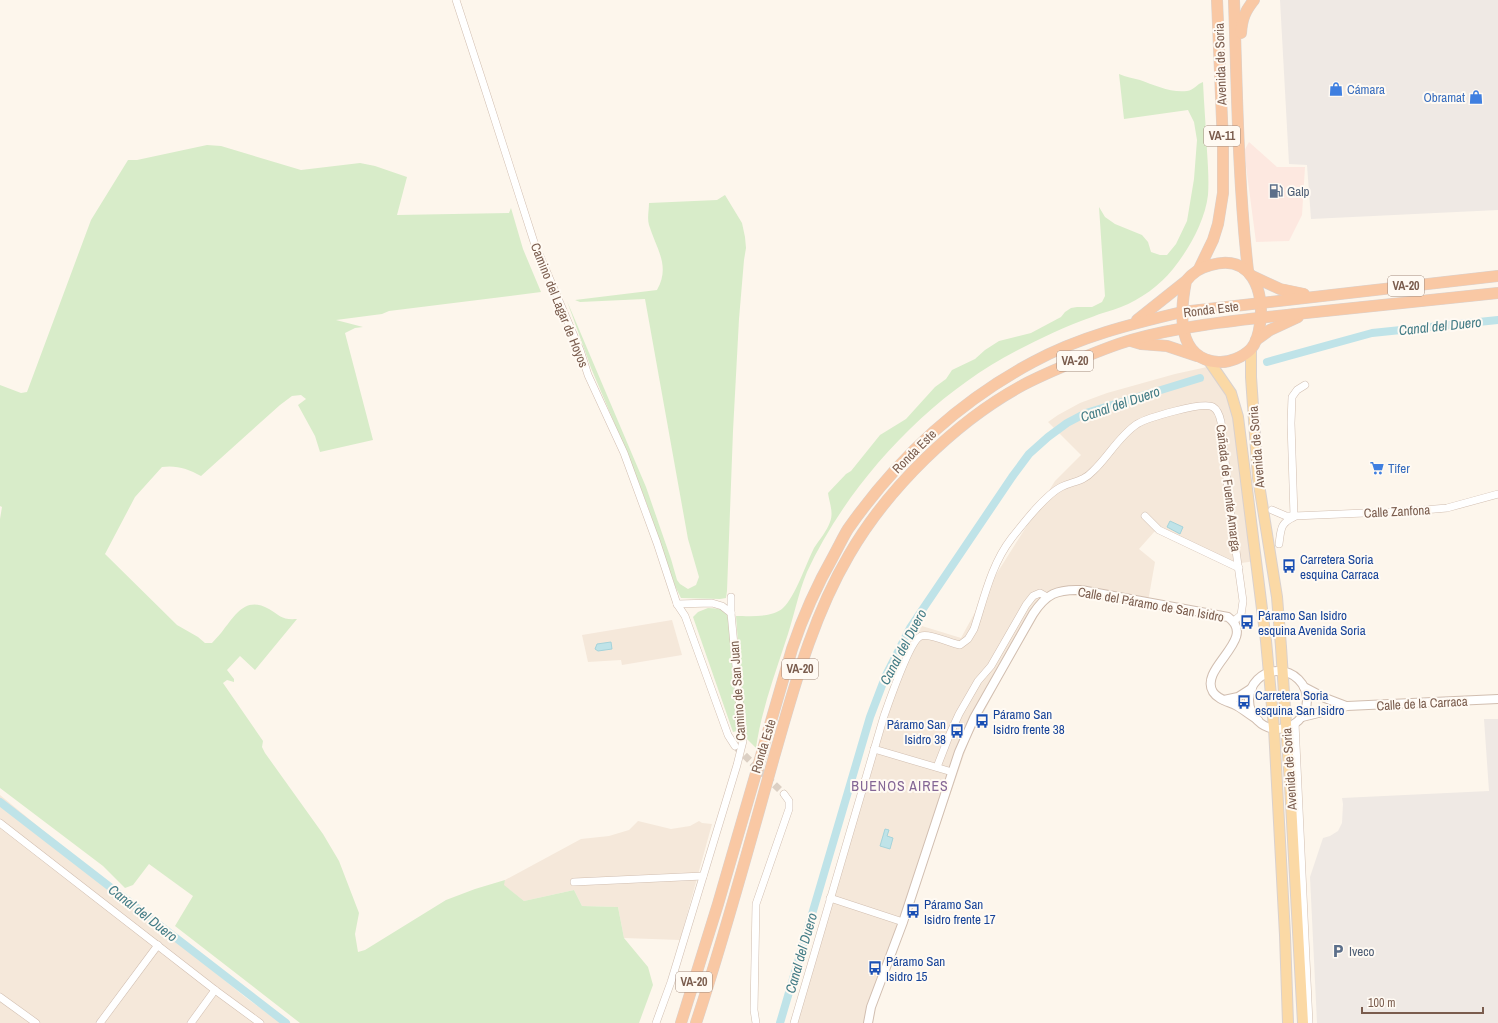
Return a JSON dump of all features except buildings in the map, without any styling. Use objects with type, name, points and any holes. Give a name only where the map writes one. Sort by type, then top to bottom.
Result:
[{"type":"highway","name":"Avenida de Soria","points":[[1199,268],[1213,240],[1218,224],[1223,193],[1217,0]]},
{"type":"highway","name":"Avenida de Soria","points":[[1234,0],[1239,164],[1244,238],[1250,274]]},
{"type":"highway","points":[[1238,105],[1242,21],[1246,10],[1254,0]]},
{"type":"highway","points":[[1199,268],[1214,264],[1226,263],[1237,265],[1250,274],[1280,289],[1314,296]]},
{"type":"highway","name":"VA-11","points":[[1186,281],[1199,268]]},
{"type":"highway","name":"VA-11","points":[[1250,274],[1258,287],[1261,302],[1261,318],[1254,344]]},
{"type":"highway","name":"Ronda Este","points":[[681,1023],[712,925],[794,643],[800,625],[818,584],[848,530],[879,489],[909,454],[949,417],[987,390],[1033,362],[1084,340],[1133,323],[1182,312],[1498,276]]},
{"type":"highway","points":[[1186,281],[1182,312],[1182,328],[1187,342],[1197,356]]},
{"type":"highway","points":[[1133,323],[1186,281]]},
{"type":"highway","name":"Ronda Este","points":[[696,1023],[808,645],[828,597],[849,554],[874,518],[926,457],[973,418],[1022,385],[1088,355],[1128,340],[1182,328],[1310,312],[1498,293]]},
{"type":"highway","points":[[1128,340],[1141,344],[1167,346],[1197,356],[1209,362],[1231,361],[1240,357],[1277,326],[1310,312]]},
{"type":"main road","name":"Avenida de Soria","points":[[1254,344],[1251,377],[1258,478],[1277,597],[1282,672],[1291,726],[1303,1023]]},
{"type":"main road","name":"Avenida de Soria","points":[[1209,362],[1231,393],[1238,417],[1269,673],[1274,728],[1288,1023]]},
{"type":"street","name":"Camino del Lagar de Hoyos","points":[[456,0],[534,242],[580,350],[588,375],[624,453],[657,543],[677,604],[685,616],[728,735],[735,746]]},
{"type":"street","points":[[1279,544],[1282,525],[1286,520],[1294,516],[1292,397],[1297,390],[1305,385]]},
{"type":"street","name":"Cañada de Fuente Amarga","points":[[794,1023],[874,749],[893,690],[914,642],[920,636],[927,635],[960,645],[968,640],[974,629],[997,560],[1010,540],[1043,501],[1060,487],[1082,480],[1093,472],[1120,439],[1136,424],[1154,417],[1203,404],[1212,406],[1216,410],[1221,422],[1230,508],[1243,601],[1241,615],[1234,621]]},
{"type":"street","name":"Calle Zanfona","points":[[1272,510],[1286,516],[1412,511],[1447,508],[1498,494]]},
{"type":"street","points":[[1145,516],[1159,530],[1239,568]]},
{"type":"street","name":"Calle del Páramo de San Isidro","points":[[937,767],[959,714],[978,681],[990,666],[1026,605],[1033,596],[1040,593],[1047,597],[1051,594],[1068,590],[1081,590],[1228,617],[1234,621],[1237,633],[1235,640],[1213,673],[1211,682],[1213,692],[1224,700],[1237,706],[1263,725],[1274,728]]},
{"type":"street","name":"Camino de San Juan","points":[[656,1023],[671,982],[738,765],[744,741],[731,613],[731,597]]},
{"type":"street","points":[[867,1022],[871,1007],[903,922],[952,772],[974,718],[1033,614],[1041,602],[1047,597]]},
{"type":"street","points":[[677,604],[712,603],[722,606],[731,613]]},
{"type":"street","points":[[1258,720],[1250,707],[1252,688],[1256,682],[1269,673],[1282,672]]},
{"type":"street","name":"Calle de la Carraca","points":[[1282,672],[1291,674],[1297,678],[1304,687],[1325,698],[1347,706]]},
{"type":"street","points":[[1274,728],[1291,726],[1302,717],[1306,709],[1307,701],[1304,687]]},
{"type":"street","points":[[1224,700],[1238,697],[1252,688]]},
{"type":"street","name":"Calle de la Carraca","points":[[1302,717],[1347,706],[1498,699]]},
{"type":"street","name":"Avenida de Soria","points":[[1291,726],[1309,1023]]},
{"type":"street","points":[[874,749],[952,772]]},
{"type":"street","points":[[756,1023],[754,1010],[756,904],[789,809],[789,801],[784,794]]},
{"type":"street","points":[[0,823],[215,990],[260,1023]]},
{"type":"street","points":[[574,882],[703,876]]},
{"type":"street","points":[[830,898],[903,922]]},
{"type":"street","points":[[100,1023],[158,945]]},
{"type":"street","points":[[191,1023],[215,990]]},
{"type":"street","points":[[0,997],[36,1023]]},
{"type":"shaded area","points":[[1280,0],[1498,0],[1498,210],[1311,219],[1307,165],[1289,164]]},
{"type":"shaded area","name":"Galp","points":[[1249,142],[1277,167],[1305,167],[1302,215],[1289,241],[1256,242],[1244,151]]},
{"type":"shaded area","points":[[1207,367],[1220,382],[1229,398],[1234,419],[1256,561],[1226,565],[1155,531],[1139,549],[1155,562],[1147,607],[1069,595],[1056,597],[1048,601],[1002,678],[969,740],[914,901],[870,1023],[792,1023],[812,951],[838,870],[883,709],[921,626],[961,638],[992,581],[1055,481],[1081,455],[1048,422],[1080,403],[1107,393],[1175,374]]},
{"type":"shaded area","points":[[672,620],[682,655],[622,665],[621,660],[588,662],[582,635]]},
{"type":"shaded area","name":"Iveco","points":[[1484,719],[1498,719],[1498,1023],[1317,1023],[1310,877],[1323,838],[1338,831],[1342,823],[1342,798],[1489,791]]},
{"type":"shaded area","points":[[0,795],[245,997],[281,1023],[0,1023]]},
{"type":"shaded area","points":[[638,821],[671,829],[690,826],[699,821],[702,823],[712,824],[680,940],[624,938],[618,907],[582,906],[574,890],[524,901],[503,885],[505,880],[581,839],[609,836],[629,830]]},
{"type":"green space","points":[[1119,74],[1175,91],[1187,91],[1203,82],[1208,195],[1204,215],[1190,244],[1168,275],[1142,296],[1128,304],[1073,324],[1025,346],[984,370],[952,392],[922,417],[894,445],[868,475],[845,506],[824,539],[807,572],[768,695],[756,748],[745,737],[736,616],[767,615],[783,608],[787,603],[796,588],[814,548],[829,525],[831,511],[828,493],[846,474],[851,471],[880,435],[906,419],[935,387],[946,379],[952,370],[975,359],[999,341],[1031,333],[1061,317],[1071,308],[1092,307],[1102,302],[1105,296],[1099,207],[1105,217],[1115,224],[1142,235],[1148,242],[1151,252],[1160,255],[1167,255],[1176,244],[1187,221],[1194,179],[1197,140],[1194,122],[1188,110],[1124,119]]},
{"type":"green space","points":[[207,145],[221,146],[301,170],[360,163],[375,166],[407,177],[397,215],[509,213],[511,208],[523,249],[541,292],[389,311],[382,314],[336,320],[363,327],[355,328],[345,333],[373,440],[320,452],[315,436],[298,405],[306,399],[301,395],[292,396],[201,476],[182,468],[162,467],[135,497],[105,554],[177,625],[198,637],[205,643],[212,643],[237,613],[242,608],[248,606],[261,606],[284,618],[297,619],[255,670],[240,656],[227,670],[234,679],[234,682],[227,680],[223,683],[263,741],[262,747],[265,753],[323,834],[339,861],[359,913],[355,934],[358,952],[365,950],[446,900],[505,880],[504,885],[524,901],[574,890],[582,906],[618,907],[624,938],[648,967],[653,985],[639,1023],[300,1023],[175,926],[193,896],[149,864],[133,885],[125,888],[103,866],[0,788],[0,519],[2,507],[0,506],[0,385],[21,393],[27,392],[91,220],[128,160],[137,160]]},
{"type":"green space","points":[[725,195],[742,223],[746,248],[739,319],[727,591],[726,598],[720,599],[681,598],[675,586],[630,460],[591,368],[567,301],[646,487],[677,580],[688,589],[696,585],[699,577],[688,539],[645,299],[580,302],[575,300],[657,290],[663,273],[661,257],[649,225],[649,203],[717,200]]},
{"type":"green space","points":[[708,608],[723,609],[728,617],[740,730],[733,732],[693,617],[698,612]]},
{"type":"water","points":[[1170,521],[1183,527],[1180,534],[1167,527]]},
{"type":"water","points":[[611,642],[612,649],[598,651],[595,649],[597,644]]},
{"type":"water","points":[[885,829],[889,830],[887,836],[893,838],[890,849],[880,846]]},
{"type":"waterway","name":"Canal del Duero","points":[[1267,362],[1372,333],[1498,320]]},
{"type":"waterway","name":"Canal del Duero","points":[[780,1023],[870,717],[886,675],[910,628],[1012,477],[1029,454],[1048,437],[1067,423],[1086,413],[1200,378]]},
{"type":"waterway","name":"Canal del Duero","points":[[0,802],[286,1023]]},
{"type":"tunnel","points":[[737,748],[784,794]]},
{"type":"place","name":"Cámara","points":[[1336,89]]},
{"type":"place","name":"Obramat","points":[[1476,97]]},
{"type":"place","name":"Galp","points":[[1276,191]]},
{"type":"place","name":"Tifer","points":[[1377,468]]},
{"type":"place","name":"Carretera Soria esquina Carraca","points":[[1289,566]]},
{"type":"place","name":"Páramo San Isidro esquina Avenida Soria","points":[[1247,622]]},
{"type":"place","name":"Carretera Soria esquina San Isidro","points":[[1244,702]]},
{"type":"place","name":"Páramo San Isidro frente 38","points":[[982,721]]},
{"type":"place","name":"Páramo San Isidro 38","points":[[957,731]]},
{"type":"place","name":"Páramo San Isidro frente 17","points":[[913,911]]},
{"type":"place","name":"Iveco","points":[[1338,951]]},
{"type":"place","name":"Páramo San Isidro 15","points":[[875,968]]},
{"type":"district","name":"BUENOS AIRES","points":[[900,786]]}]
